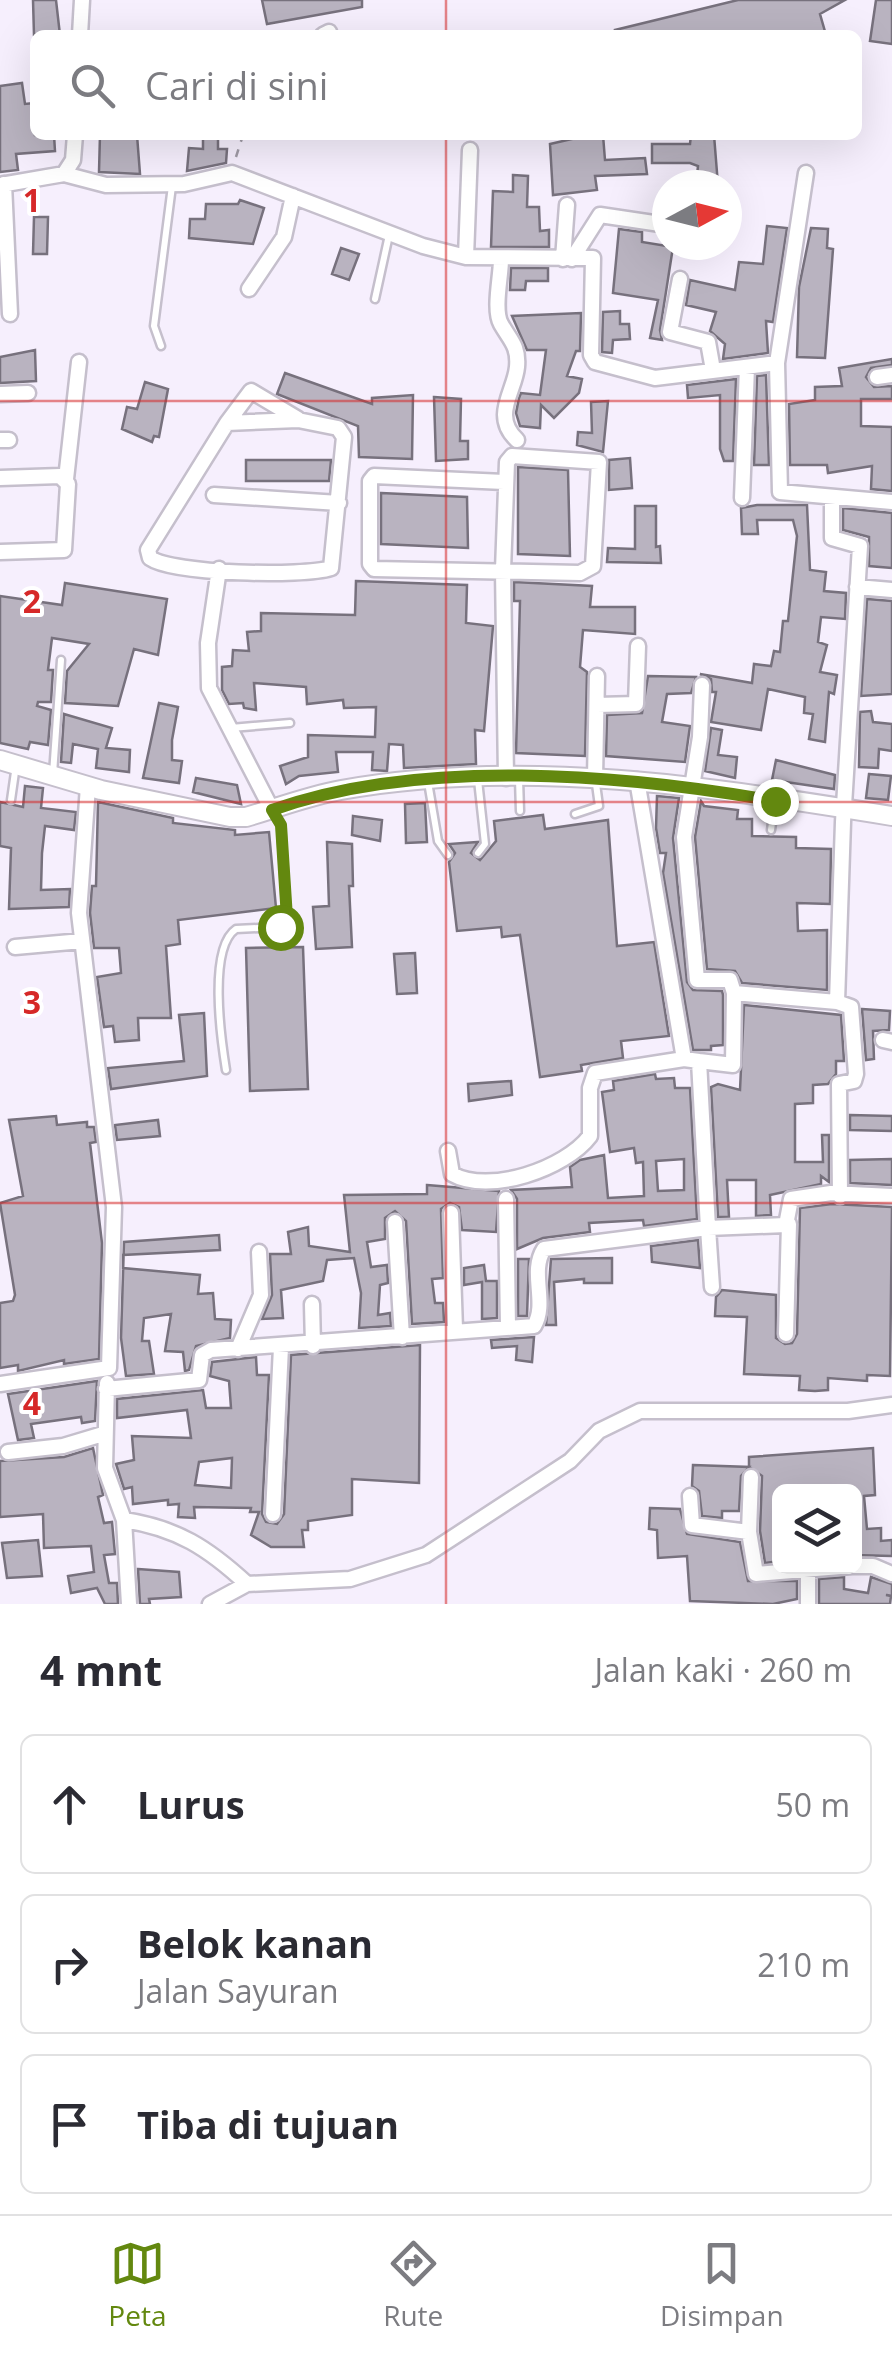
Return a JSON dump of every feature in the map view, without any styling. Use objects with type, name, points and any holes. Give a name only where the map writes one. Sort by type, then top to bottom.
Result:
[{"type":"street","points":[[80,30],[82,0]]},
{"type":"street","points":[[64,174],[72,160],[74,140]]},
{"type":"street","points":[[466,257],[470,150]]},
{"type":"street","points":[[10,314],[2,185],[64,174],[106,185],[172,184],[232,173],[389,233],[466,257],[595,259],[590,356],[596,362],[655,378],[776,363]]},
{"type":"street","points":[[806,173],[776,363],[780,492],[892,502]]},
{"type":"street","points":[[250,289],[254,276],[270,262],[284,236],[293,196]]},
{"type":"street","points":[[567,204],[567,259]]},
{"type":"street","points":[[567,259],[600,215],[652,222]]},
{"type":"street","points":[[501,260],[499,318],[518,349],[517,372],[506,394],[507,423],[517,440]]},
{"type":"street","points":[[680,278],[670,332],[708,342],[713,370]]},
{"type":"street","points":[[0,552],[64,550],[66,478],[79,362]]},
{"type":"street","points":[[742,498],[746,367]]},
{"type":"street","points":[[0,394],[28,392]]},
{"type":"street","points":[[227,422],[298,420],[338,428],[344,437],[332,568],[315,573],[160,566],[150,558],[148,550],[227,422],[251,392],[298,420]]},
{"type":"street","points":[[504,482],[374,476],[370,481],[372,567],[502,570],[580,573],[593,566],[598,461],[512,456],[504,482],[502,570],[512,778]]},
{"type":"street","points":[[0,478],[66,478]]},
{"type":"street","points":[[214,495],[339,503]]},
{"type":"street","points":[[832,498],[832,538],[860,546],[844,808],[838,1002]]},
{"type":"street","points":[[219,569],[207,670],[214,701],[272,810]]},
{"type":"street","points":[[857,587],[892,590]]},
{"type":"street","points":[[596,705],[636,704],[638,646]]},
{"type":"street","points":[[595,778],[597,676]]},
{"type":"street","points":[[448,1151],[452,1174],[473,1181],[545,1168],[566,1158],[590,1136],[590,1088],[594,1073],[691,1060],[732,1064],[734,993],[730,980],[697,980],[684,859],[700,737],[702,684]]},
{"type":"street","points":[[8,762],[88,786],[217,816],[246,817],[336,791],[478,779],[595,778],[638,780],[892,816]]},
{"type":"street","points":[[638,780],[691,1060],[712,1287]]},
{"type":"street","points":[[88,786],[79,912],[114,1207],[103,1434],[105,1468],[124,1520],[129,1604]]},
{"type":"street","points":[[16,947],[82,941]]},
{"type":"street","points":[[734,993],[851,1006],[856,1074],[854,1081],[839,1084],[840,1196]]},
{"type":"street","points":[[786,1334],[791,1199],[892,1196]]},
{"type":"street","points":[[506,1198],[508,1327]]},
{"type":"street","points":[[451,1213],[456,1329]]},
{"type":"street","points":[[395,1222],[402,1336]]},
{"type":"street","points":[[106,1389],[199,1380],[202,1355],[238,1349],[313,1346],[538,1322],[537,1261],[549,1246],[708,1228],[789,1224]]},
{"type":"street","points":[[238,1349],[261,1295],[258,1252]]},
{"type":"street","points":[[312,1304],[313,1346]]},
{"type":"street","points":[[272,1514],[281,1347]]},
{"type":"street","points":[[0,1384],[108,1368]]},
{"type":"street","points":[[210,1604],[248,1584],[350,1579],[426,1555],[570,1461],[599,1431],[640,1411],[848,1411],[892,1404]]},
{"type":"street","points":[[8,1452],[63,1446],[103,1434]]},
{"type":"street","points":[[751,1476],[749,1532],[754,1573],[772,1572]]},
{"type":"street","points":[[690,1496],[692,1525],[749,1532]]},
{"type":"street","points":[[124,1520],[176,1530],[212,1552],[248,1584]]},
{"type":"street","points":[[862,1566],[892,1574]]},
{"type":"street","points":[[807,1574],[808,1604]]},
{"type":"lane","points":[[161,346],[154,326],[172,184]]},
{"type":"lane","points":[[375,299],[389,233]]},
{"type":"lane","points":[[53,775],[61,660]]},
{"type":"lane","points":[[231,728],[290,723]]},
{"type":"lane","points":[[8,762],[10,800]]},
{"type":"lane","points":[[512,778],[520,812]]},
{"type":"lane","points":[[575,814],[599,806],[595,778]]},
{"type":"lane","points":[[478,779],[484,844],[483,852],[478,852]]},
{"type":"lane","points":[[428,782],[438,841],[448,855]]},
{"type":"lane","points":[[771,830],[775,801]]},
{"type":"lane","points":[[226,1070],[220,1030],[221,950],[236,929],[280,927],[287,921],[281,825],[272,810]]},
{"type":"path","points":[[232,173],[242,140]]},
{"type":"building","points":[[33,0],[56,0],[59,30],[34,30]]},
{"type":"building","points":[[262,0],[362,0],[362,7],[267,24]]},
{"type":"building","points":[[738,0],[845,0],[820,14],[825,30],[615,30]]},
{"type":"building","points":[[876,0],[892,0],[892,44],[870,41]]},
{"type":"building","points":[[22,83],[25,104],[30,104],[30,140],[54,140],[55,151],[16,154],[18,170],[0,172],[0,86]]},
{"type":"building","points":[[100,140],[137,140],[140,174],[99,172]]},
{"type":"building","points":[[203,140],[218,140],[218,149],[227,149],[226,163],[187,171],[189,148],[203,149]]},
{"type":"building","points":[[603,140],[605,160],[645,158],[647,174],[595,176],[597,190],[553,195],[550,144]]},
{"type":"building","points":[[714,140],[717,170],[698,170],[698,166],[690,163],[652,163],[652,144]]},
{"type":"building","points":[[513,175],[528,176],[527,207],[539,207],[540,231],[549,230],[549,247],[491,247],[493,191],[513,192]]},
{"type":"building","points":[[240,200],[264,208],[253,244],[189,238],[190,219],[205,219],[206,204],[238,204]]},
{"type":"building","points":[[34,217],[48,217],[47,254],[33,254]]},
{"type":"building","points":[[767,226],[787,228],[773,322],[766,321],[768,353],[723,359],[725,344],[710,331],[716,312],[686,305],[690,280],[735,290],[739,262],[763,264]]},
{"type":"building","points":[[811,228],[828,229],[827,248],[833,249],[825,358],[797,357],[799,287]]},
{"type":"building","points":[[619,229],[642,232],[642,242],[652,244],[652,260],[671,260],[660,330],[662,340],[650,338],[658,300],[613,293]]},
{"type":"building","points":[[341,248],[359,254],[349,280],[332,274]]},
{"type":"building","points":[[511,268],[548,268],[548,281],[526,281],[525,290],[510,290]]},
{"type":"building","points":[[620,311],[620,324],[629,324],[630,339],[613,340],[612,353],[602,352],[603,312]]},
{"type":"building","points":[[581,313],[580,351],[576,351],[567,376],[582,379],[579,393],[554,418],[541,405],[540,428],[520,426],[516,413],[519,398],[521,393],[540,395],[546,350],[527,350],[512,316]]},
{"type":"building","points":[[35,350],[36,381],[0,383],[0,357]]},
{"type":"building","points":[[892,359],[892,365],[871,368],[866,377],[874,387],[892,386],[892,399],[861,399],[861,426],[892,427],[892,491],[871,489],[872,466],[828,473],[827,465],[790,465],[789,404],[815,400],[815,387],[842,386],[839,368]]},
{"type":"building","points":[[285,373],[372,404],[372,398],[413,395],[412,459],[359,457],[358,426],[277,394]]},
{"type":"building","points":[[766,375],[769,465],[754,465],[757,376]]},
{"type":"building","points":[[736,379],[733,461],[724,461],[720,449],[720,395],[688,398],[687,385]]},
{"type":"building","points":[[145,382],[168,389],[159,437],[154,436],[152,442],[122,429],[127,407],[137,409]]},
{"type":"building","points":[[434,397],[461,399],[460,441],[468,441],[468,459],[436,461]]},
{"type":"building","points":[[608,401],[603,452],[577,445],[578,432],[592,433],[591,402]]},
{"type":"building","points":[[630,458],[632,488],[609,490],[609,460]]},
{"type":"building","points":[[246,460],[331,460],[329,481],[246,481]]},
{"type":"building","points":[[518,467],[568,470],[570,556],[518,554]]},
{"type":"building","points":[[381,493],[467,497],[468,548],[381,544]]},
{"type":"building","points":[[807,505],[810,570],[826,572],[824,591],[846,593],[845,619],[821,617],[818,642],[827,645],[820,672],[837,675],[834,694],[829,692],[825,742],[809,739],[813,714],[804,713],[805,697],[768,689],[761,730],[711,722],[716,692],[712,692],[711,679],[700,674],[752,683],[754,664],[771,666],[774,651],[780,652],[783,621],[788,621],[797,536],[793,520],[757,520],[758,534],[742,534],[741,508]]},
{"type":"building","points":[[635,506],[656,506],[656,547],[660,546],[661,563],[607,562],[608,548],[635,549]]},
{"type":"building","points":[[843,508],[892,513],[892,568],[869,566],[869,537],[843,530]]},
{"type":"building","points":[[356,581],[467,585],[466,623],[493,626],[484,731],[475,730],[476,764],[404,768],[403,745],[389,744],[387,771],[372,770],[373,752],[336,752],[338,772],[299,776],[286,784],[280,766],[308,757],[308,735],[375,737],[376,707],[344,708],[343,700],[307,704],[306,687],[254,683],[256,710],[244,708],[243,703],[229,704],[222,690],[222,667],[232,666],[233,650],[249,651],[247,632],[261,631],[261,613],[355,615]]},
{"type":"building","points":[[514,582],[592,586],[590,607],[635,607],[635,634],[583,630],[580,667],[587,672],[585,756],[516,753],[520,601],[514,601]]},
{"type":"building","points":[[65,583],[167,599],[158,655],[134,649],[118,706],[65,703],[67,671],[89,644],[52,638],[48,670],[53,670],[51,702],[38,702],[37,706],[51,710],[48,745],[30,742],[28,749],[0,743],[0,596],[62,605]]},
{"type":"building","points":[[867,599],[892,601],[892,694],[861,696]]},
{"type":"building","points":[[648,676],[696,677],[691,693],[667,694],[662,722],[690,726],[685,762],[606,756],[607,715],[642,713]]},
{"type":"building","points":[[159,703],[178,707],[172,760],[182,761],[179,783],[143,778]]},
{"type":"building","points":[[871,711],[873,722],[892,724],[892,751],[879,749],[878,768],[859,767],[860,712]]},
{"type":"building","points":[[64,714],[112,728],[106,748],[130,750],[129,772],[96,768],[98,749],[73,744],[71,763],[61,762]]},
{"type":"building","points":[[711,728],[722,730],[718,755],[737,757],[735,778],[705,771]]},
{"type":"building","points":[[776,760],[835,775],[834,789],[772,780]]},
{"type":"building","points":[[869,774],[891,776],[888,800],[866,798]]},
{"type":"building","points":[[196,778],[237,785],[241,804],[193,792]]},
{"type":"building","points":[[25,786],[43,788],[41,808],[76,812],[74,830],[45,826],[42,853],[41,890],[70,889],[69,907],[9,909],[11,848],[0,846],[0,802],[23,807]]},
{"type":"building","points":[[657,796],[679,798],[673,838],[687,982],[693,990],[722,991],[723,995],[723,1045],[711,1046],[711,1050],[693,1050],[663,873],[666,853],[660,853],[656,828]]},
{"type":"building","points":[[701,801],[704,806],[738,810],[737,819],[752,819],[752,836],[796,837],[796,848],[831,849],[830,904],[797,903],[798,931],[827,930],[827,990],[742,983],[735,971],[707,969],[695,837]]},
{"type":"building","points":[[98,802],[173,818],[173,823],[235,830],[235,835],[269,832],[276,908],[178,920],[180,944],[166,946],[171,1018],[138,1018],[139,1040],[115,1042],[113,1026],[104,1027],[97,977],[121,973],[119,948],[94,948],[90,913],[92,886],[96,886]]},
{"type":"building","points":[[425,803],[427,842],[406,843],[405,804]]},
{"type":"building","points":[[543,815],[545,829],[608,820],[617,946],[654,942],[669,1036],[621,1041],[623,1058],[581,1065],[582,1071],[540,1077],[520,935],[502,937],[501,927],[457,931],[449,862],[455,853],[449,844],[478,842],[471,853],[480,860],[496,841],[494,821]]},
{"type":"building","points":[[353,816],[382,820],[380,841],[352,835]]},
{"type":"building","points":[[327,842],[352,844],[352,947],[316,949],[313,907],[329,906]]},
{"type":"building","points":[[303,947],[308,1089],[250,1091],[246,948]]},
{"type":"building","points":[[415,953],[417,993],[397,994],[394,954]]},
{"type":"building","points":[[744,1005],[841,1015],[844,1061],[836,1061],[836,1074],[828,1084],[813,1085],[813,1103],[795,1104],[795,1162],[823,1162],[822,1135],[829,1135],[829,1182],[821,1176],[821,1184],[770,1195],[771,1215],[756,1216],[756,1180],[727,1180],[729,1217],[718,1217],[711,1087],[718,1084],[740,1090]]},
{"type":"building","points":[[862,1009],[890,1011],[889,1030],[873,1031],[874,1059],[866,1060]]},
{"type":"building","points":[[204,1013],[207,1076],[111,1089],[108,1068],[184,1061],[179,1015]]},
{"type":"building","points":[[655,1074],[656,1079],[674,1078],[675,1088],[690,1088],[697,1219],[644,1226],[643,1220],[589,1223],[590,1232],[543,1238],[517,1249],[517,1199],[511,1190],[572,1187],[570,1167],[580,1160],[604,1155],[608,1198],[644,1196],[643,1162],[636,1163],[634,1148],[610,1152],[602,1092],[614,1090],[613,1081]],"holes":[[[684,1159],[684,1190],[658,1191],[656,1161]]]},
{"type":"building","points":[[511,1081],[512,1095],[469,1101],[468,1084]]},
{"type":"building","points":[[850,1115],[892,1116],[892,1131],[850,1130]]},
{"type":"building","points":[[56,1116],[57,1125],[87,1122],[87,1127],[94,1127],[96,1142],[90,1143],[102,1243],[99,1359],[64,1364],[64,1360],[18,1371],[18,1365],[0,1368],[0,1303],[13,1301],[15,1295],[0,1203],[23,1196],[9,1120]]},
{"type":"building","points":[[158,1120],[160,1136],[117,1140],[115,1125]]},
{"type":"building","points":[[892,1159],[892,1185],[850,1183],[850,1160]]},
{"type":"building","points":[[427,1185],[499,1191],[496,1232],[462,1230],[459,1207],[450,1203],[441,1209],[443,1278],[432,1279],[435,1303],[443,1303],[444,1322],[412,1324],[406,1221],[395,1211],[385,1218],[385,1239],[367,1242],[371,1267],[387,1265],[388,1283],[380,1285],[378,1315],[390,1313],[391,1326],[359,1328],[361,1293],[354,1258],[327,1260],[323,1281],[281,1290],[283,1318],[262,1319],[272,1295],[270,1254],[291,1254],[288,1232],[308,1227],[309,1246],[350,1252],[344,1195],[427,1194]]},
{"type":"building","points":[[832,1204],[892,1207],[890,1376],[867,1375],[867,1381],[828,1378],[828,1390],[815,1391],[799,1390],[800,1376],[744,1374],[747,1317],[715,1316],[716,1297],[722,1290],[776,1295],[776,1338],[785,1344],[792,1343],[797,1334],[800,1208]]},
{"type":"building","points":[[219,1235],[220,1250],[124,1255],[124,1242]]},
{"type":"building","points":[[698,1240],[700,1268],[652,1262],[651,1246]]},
{"type":"building","points":[[612,1258],[612,1283],[584,1283],[584,1279],[554,1282],[556,1325],[546,1325],[551,1259]]},
{"type":"building","points":[[518,1259],[529,1259],[527,1316],[518,1316]]},
{"type":"building","points":[[484,1265],[486,1281],[497,1281],[497,1318],[482,1319],[482,1282],[464,1285],[464,1268]]},
{"type":"building","points":[[123,1268],[200,1275],[198,1294],[213,1293],[215,1319],[231,1320],[230,1338],[196,1346],[189,1370],[185,1371],[183,1352],[165,1351],[171,1314],[144,1318],[142,1341],[149,1341],[154,1374],[126,1376],[121,1338]]},
{"type":"building","points":[[534,1337],[532,1362],[516,1360],[517,1346],[492,1348],[491,1340]]},
{"type":"building","points":[[420,1345],[419,1483],[352,1479],[352,1515],[308,1521],[308,1530],[302,1530],[304,1547],[271,1547],[251,1535],[259,1512],[250,1512],[251,1508],[194,1507],[195,1518],[178,1517],[179,1504],[168,1505],[168,1500],[133,1504],[132,1487],[124,1489],[116,1464],[134,1460],[132,1436],[191,1438],[187,1410],[117,1418],[117,1399],[203,1390],[206,1408],[231,1408],[229,1381],[210,1376],[212,1362],[256,1357],[257,1375],[269,1375],[262,1514],[266,1522],[277,1524],[284,1514],[291,1355]],"holes":[[[232,1458],[231,1488],[195,1485],[199,1462]]]},
{"type":"building","points":[[97,1381],[95,1421],[82,1423],[81,1417],[31,1424],[34,1438],[18,1440],[8,1394]]},
{"type":"building","points":[[93,1448],[103,1495],[98,1497],[104,1523],[112,1522],[115,1554],[104,1555],[109,1583],[117,1583],[118,1604],[105,1604],[97,1588],[71,1593],[68,1576],[94,1572],[91,1546],[44,1548],[43,1514],[0,1517],[0,1461],[64,1457]]},
{"type":"building","points":[[873,1448],[875,1495],[864,1496],[867,1529],[881,1528],[881,1541],[892,1540],[892,1556],[862,1555],[862,1484],[772,1484],[772,1562],[765,1563],[760,1531],[762,1476],[749,1467],[749,1457]]},
{"type":"building","points":[[693,1465],[749,1467],[741,1476],[739,1511],[722,1511],[722,1518],[702,1516],[699,1491],[692,1486]]},
{"type":"building","points":[[650,1508],[680,1509],[687,1534],[740,1542],[748,1581],[797,1581],[797,1599],[773,1604],[690,1601],[687,1556],[658,1558],[657,1530],[649,1529]]},
{"type":"building","points":[[38,1540],[42,1576],[7,1578],[2,1543]]},
{"type":"building","points":[[138,1569],[179,1572],[181,1597],[149,1599],[150,1604],[140,1604]]},
{"type":"building","points":[[844,1577],[844,1589],[868,1593],[871,1577],[892,1584],[892,1596],[886,1595],[891,1596],[890,1604],[819,1604],[819,1579]]},
{"type":"route","points":[[280,927],[287,921],[281,825],[272,810],[295,801],[353,788],[506,778],[638,780],[775,801]]}]
